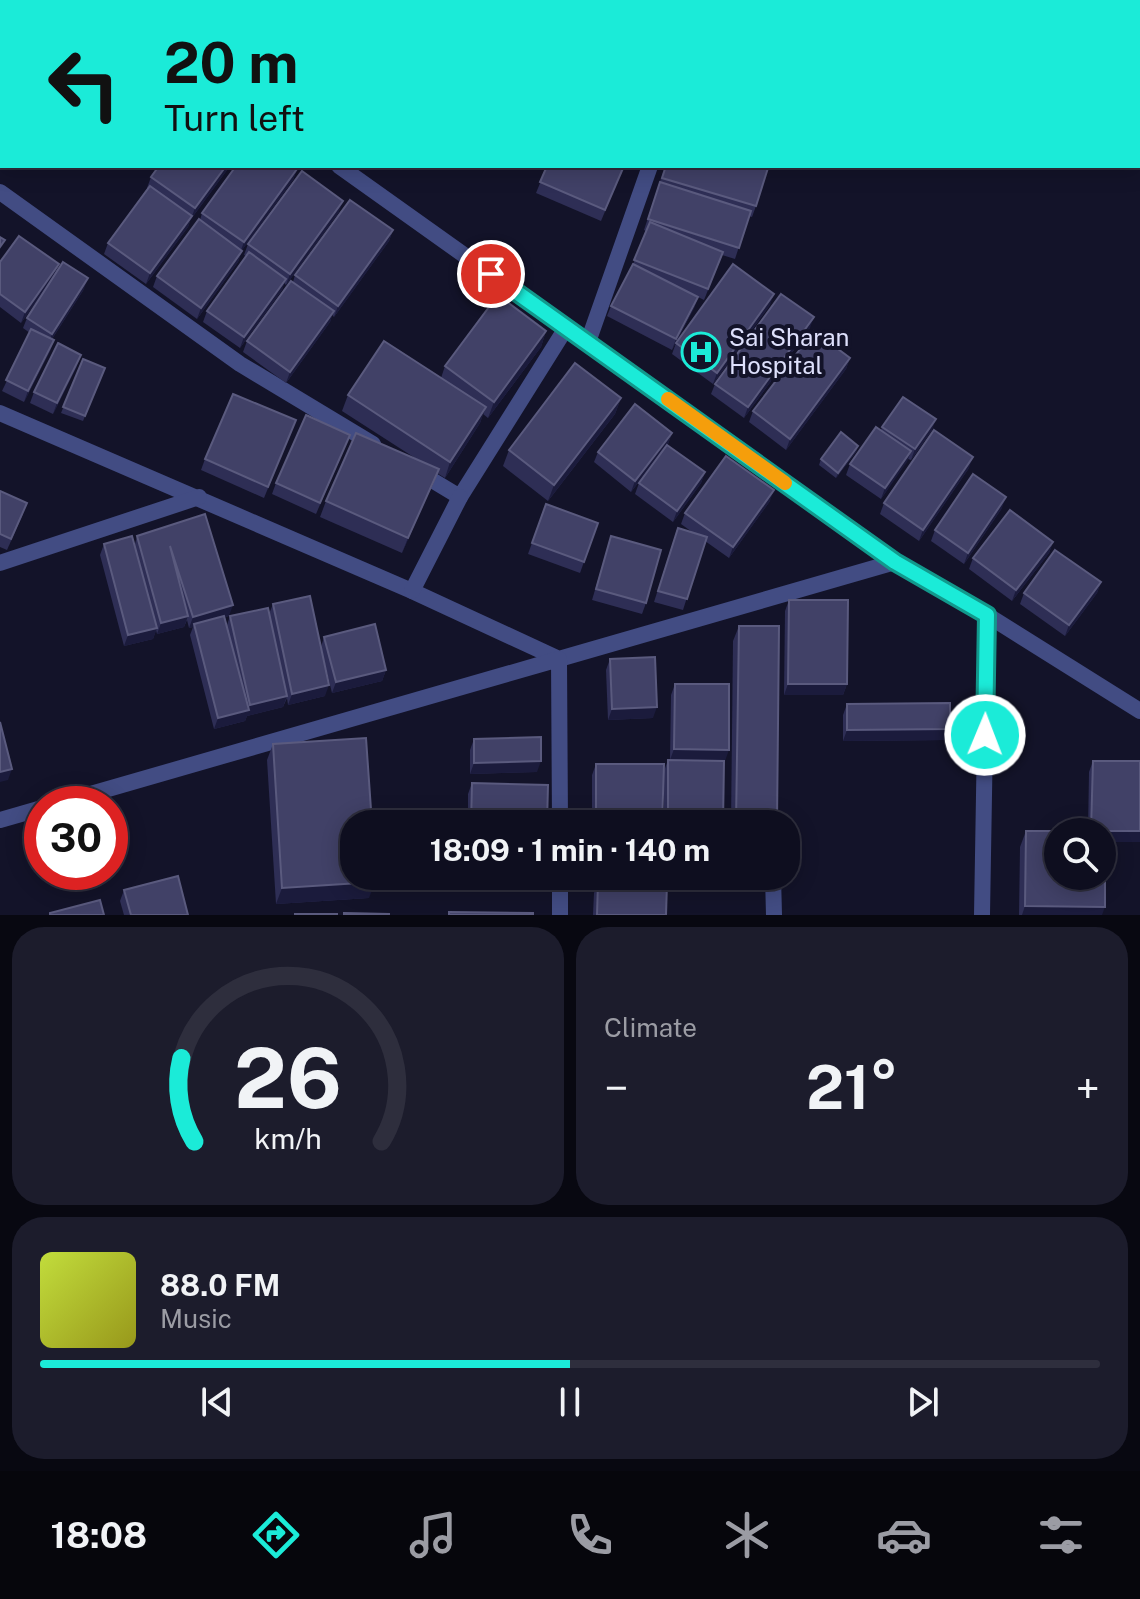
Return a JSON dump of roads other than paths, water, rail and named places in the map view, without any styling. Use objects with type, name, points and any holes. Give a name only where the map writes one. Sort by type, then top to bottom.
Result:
[{"type":"street","points":[[342,168],[895,562],[987,615],[1140,711]]},
{"type":"street","points":[[588,342],[649,168]]},
{"type":"street","points":[[0,192],[240,364],[382,450]]},
{"type":"street","points":[[412,591],[460,497],[566,328]]},
{"type":"street","points":[[0,413],[199,497],[559,659]]},
{"type":"street","points":[[408,466],[460,497]]},
{"type":"street","points":[[0,563],[199,497]]},
{"type":"street","points":[[118,786],[895,562]]},
{"type":"street","points":[[982,915],[987,615]]},
{"type":"street","points":[[559,659],[560,810]]},
{"type":"street","points":[[0,820],[24,813]]},
{"type":"street","points":[[560,890],[560,915]]},
{"type":"street","points":[[773,890],[774,915]]},
{"type":"place","name":"Sai Sharan Hospital","points":[[701,352]]}]
